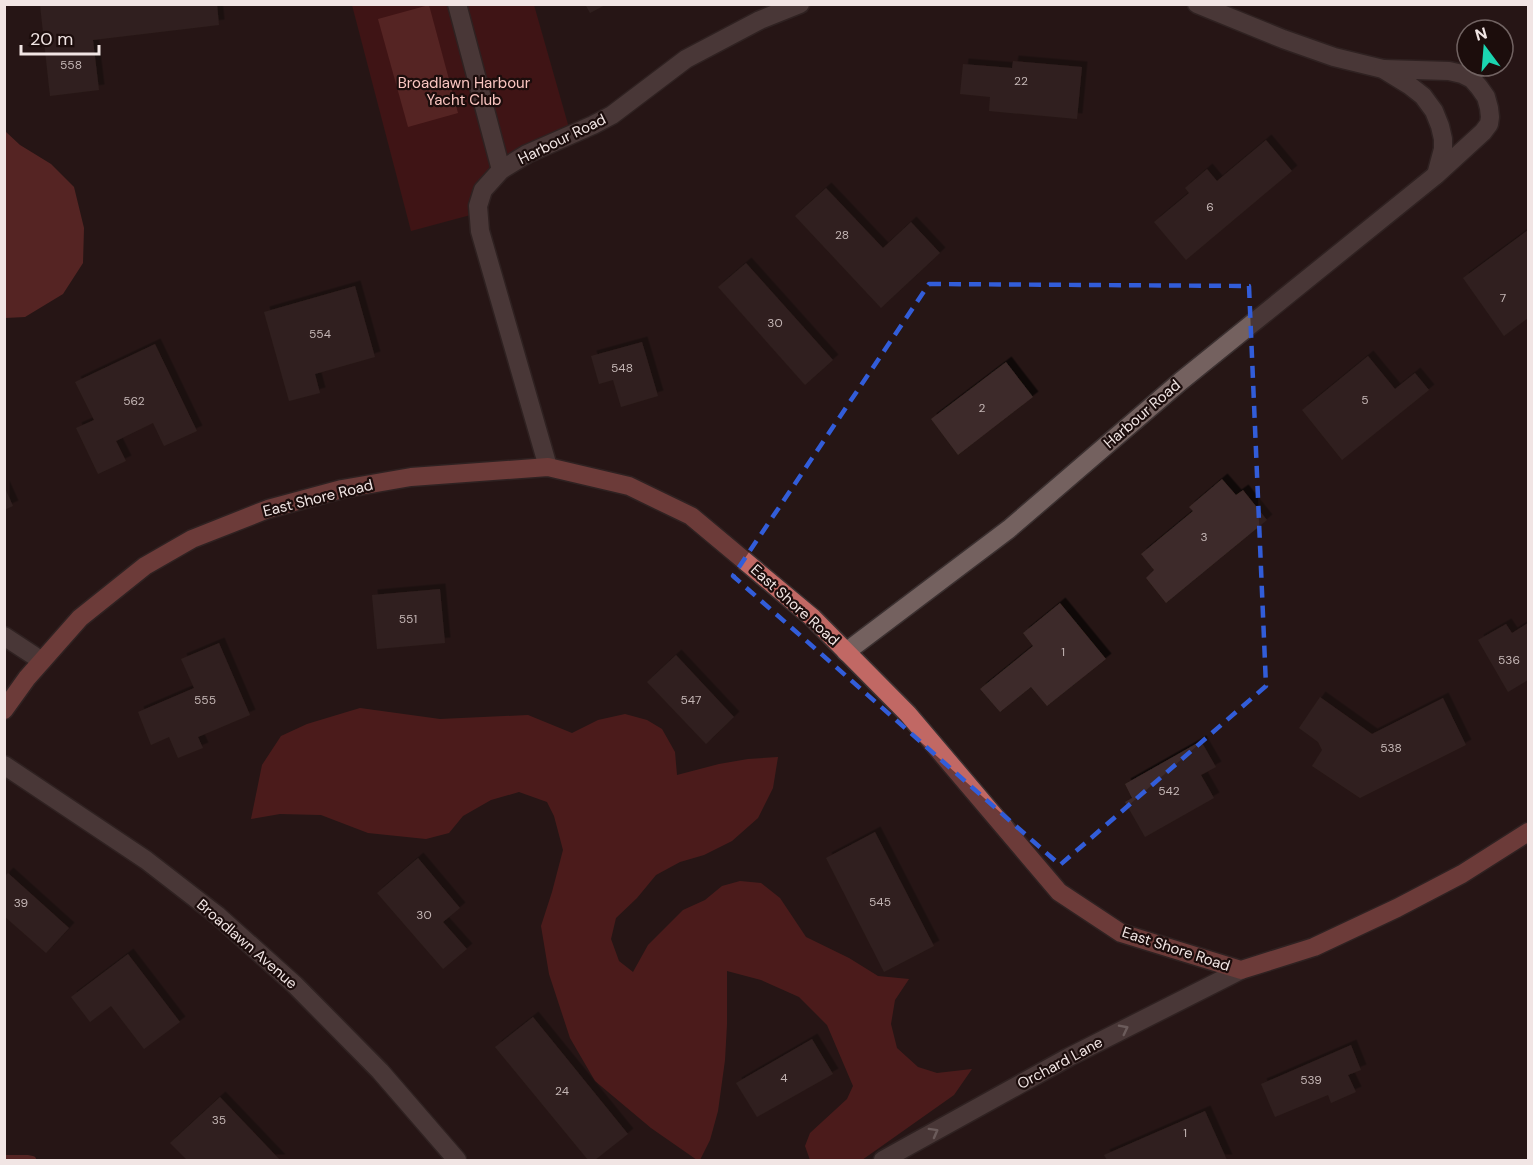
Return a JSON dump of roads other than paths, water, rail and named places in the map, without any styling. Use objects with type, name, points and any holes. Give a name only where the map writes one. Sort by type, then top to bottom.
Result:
[{"type":"main road","name":"East Shore Road","points":[[4,710],[27,678],[80,618],[145,566],[192,539],[268,509],[342,489],[411,477],[548,467],[629,486],[691,516],[813,618],[908,714],[1059,892],[1121,933],[1241,970],[1314,947],[1397,908],[1462,874],[1528,831]]},
{"type":"street","points":[[458,4],[501,170]]},
{"type":"street","name":"Harbour Road","points":[[548,467],[480,231],[478,206],[483,190],[501,170],[527,153],[612,115],[686,59],[760,20],[800,4]]},
{"type":"street","name":"Harbour Road","points":[[846,652],[1008,529],[1180,381],[1436,175],[1489,124],[1486,97],[1472,79],[1462,74],[1449,71],[1383,69],[1334,57],[1197,4]]},
{"type":"street","name":"Harbour Road","points":[[1383,69],[1423,96],[1434,111],[1443,139],[1436,175]]},
{"type":"street","points":[[4,636],[42,661]]},
{"type":"street","name":"Broadlawn Avenue","points":[[4,765],[146,860],[217,915],[295,985],[380,1071],[457,1161]]},
{"type":"street","name":"Orchard Lane","points":[[883,1161],[1069,1057],[1241,970]]},
{"type":"waterway","points":[[4,1159],[32,1160]]},
{"type":"park label","name":"Broadlawn Harbour Yacht Club","points":[[464,92]]}]
